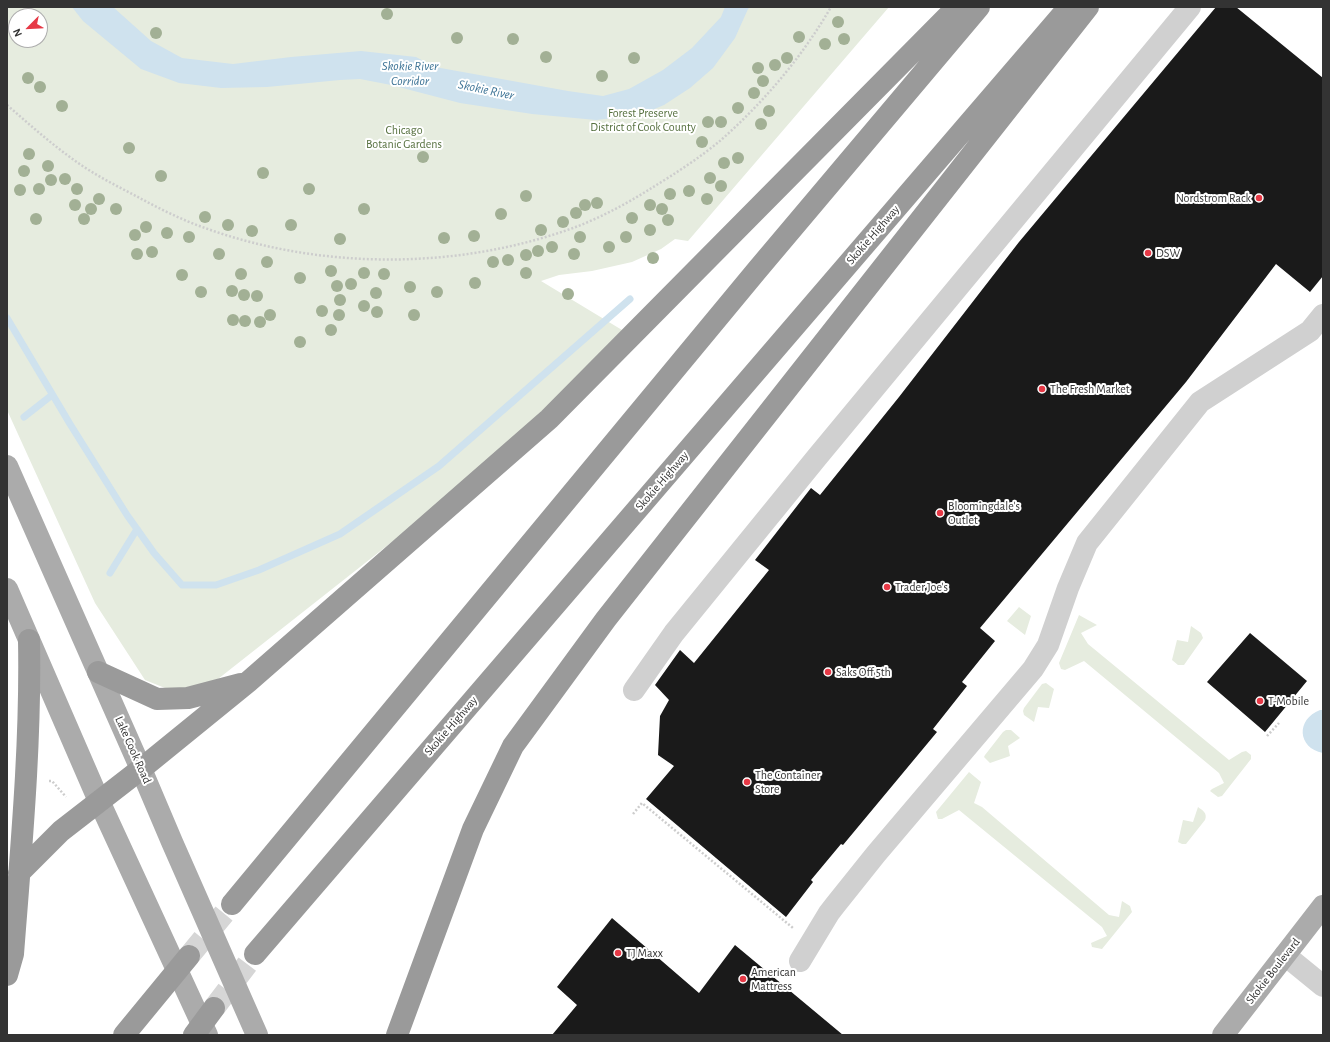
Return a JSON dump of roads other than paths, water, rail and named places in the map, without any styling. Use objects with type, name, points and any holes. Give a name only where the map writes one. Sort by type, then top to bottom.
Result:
[{"type":"highway","points":[[19,874],[61,831],[141,769],[248,682],[549,420],[957,7]]},
{"type":"highway","points":[[232,904],[758,269],[980,7]]},
{"type":"highway","name":"Skokie Highway","points":[[255,954],[1069,7]]},
{"type":"highway","points":[[397,1035],[472,829],[513,746],[606,619],[1088,7]]},
{"type":"highway","points":[[7,975],[13,954],[24,811],[30,676],[29,640]]},
{"type":"highway","points":[[98,672],[157,699],[188,698],[248,682]]},
{"type":"highway","points":[[124,1035],[189,956]]},
{"type":"highway","points":[[194,1035],[214,1008]]},
{"type":"main road","name":"Lake Cook Road","points":[[7,466],[257,1035]]},
{"type":"main road","points":[[7,589],[99,801],[207,1035]]},
{"type":"main road","name":"Skokie Boulevard","points":[[1223,1035],[1323,906]]},
{"type":"lane","points":[[634,690],[674,633],[818,456],[1190,7]]},
{"type":"lane","points":[[800,961],[836,904],[876,854],[1033,669],[1048,645],[1068,588],[1087,543],[1200,402],[1310,331],[1323,315]]},
{"type":"lane","points":[[1284,955],[1323,986]]},
{"type":"water","name":"Skokie River Corridor","points":[[72,7],[113,7],[151,41],[182,58],[233,64],[361,51],[416,57],[435,67],[603,96],[629,89],[663,70],[692,48],[721,17],[725,7],[750,7],[735,38],[713,68],[690,88],[664,105],[645,113],[596,120],[532,114],[460,103],[391,85],[360,79],[267,87],[221,88],[179,83],[141,69],[83,21]]},
{"type":"water","points":[[1323,710],[1323,753],[1314,750],[1308,745],[1304,740],[1303,733],[1307,720],[1312,714]]},
{"type":"waterway","points":[[7,318],[70,424],[127,515],[154,553],[182,585],[216,585],[259,570],[340,534],[439,466],[630,299]]},
{"type":"waterway","points":[[24,417],[52,395]]},
{"type":"waterway","points":[[110,573],[137,529]]},
{"type":"tunnel","points":[[189,956],[232,904]]},
{"type":"tunnel","points":[[214,1008],[255,954]]},
{"type":"place","name":"Nordstrom Rack","points":[[1259,198]]},
{"type":"place","name":"DSW","points":[[1148,253]]},
{"type":"place","name":"The Fresh Market","points":[[1042,389]]},
{"type":"place","name":"Bloomingdale's Outlet","points":[[940,513]]},
{"type":"place","name":"Trader Joe's","points":[[887,587]]},
{"type":"place","name":"Saks Off 5th","points":[[828,672]]},
{"type":"place","name":"T-Mobile","points":[[1260,701]]},
{"type":"place","name":"The Container Store","points":[[747,782]]},
{"type":"place","name":"TJ Maxx","points":[[618,953]]},
{"type":"place","name":"American Mattress","points":[[743,979]]},
{"type":"water label","name":"Skokie River","points":[[486,90]]},
{"type":"park label","name":"Forest Preserve District of Cook County","points":[[643,120]]},
{"type":"park label","name":"Chicago Botanic Gardens","points":[[404,137]]}]
